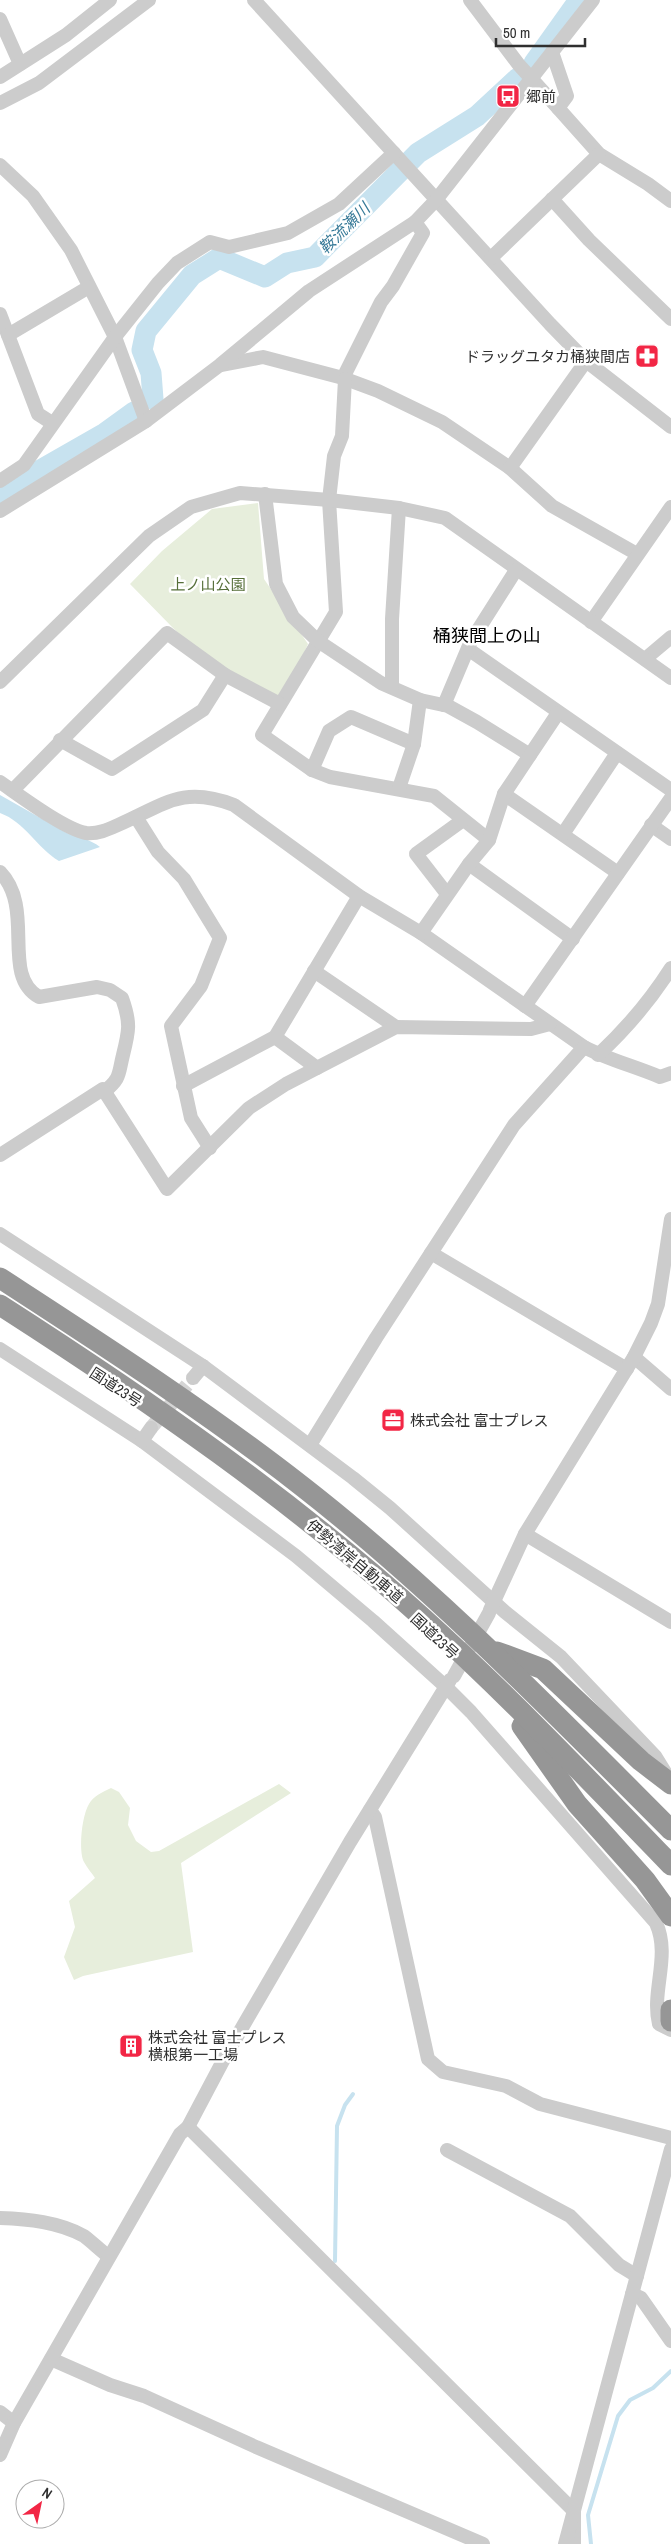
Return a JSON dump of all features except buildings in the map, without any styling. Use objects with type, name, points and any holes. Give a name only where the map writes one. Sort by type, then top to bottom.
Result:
[{"type":"highway","name":"国道23号","points":[[0,1274],[164,1383],[317,1494],[402,1566],[497,1652],[671,1825]]},
{"type":"highway","name":"伊勢湾岸自動車道","points":[[0,1278],[220,1424],[304,1488],[441,1605],[671,1830]]},
{"type":"highway","name":"伊勢湾岸自動車道","points":[[0,1305],[206,1444],[291,1508],[361,1565],[424,1619],[485,1676],[671,1865]]},
{"type":"highway","name":"国道23号","points":[[0,1311],[185,1432],[323,1538],[373,1579],[488,1685],[522,1726],[590,1789],[671,1871]]},
{"type":"highway","points":[[497,1652],[542,1669],[641,1761],[671,1784]]},
{"type":"highway","points":[[522,1726],[577,1804],[644,1880],[671,1916]]},
{"type":"highway","points":[[671,2010],[671,2021]]},
{"type":"street","points":[[0,76],[66,35],[110,0]]},
{"type":"street","points":[[0,102],[39,83],[149,0]]},
{"type":"street","points":[[254,0],[491,258],[519,291],[586,361],[671,427]]},
{"type":"street","points":[[470,0],[532,79],[598,154],[648,184],[671,201]]},
{"type":"street","points":[[0,511],[146,421],[220,365],[309,291],[415,222],[436,200],[593,0]]},
{"type":"street","points":[[0,19],[20,64]]},
{"type":"street","points":[[552,52],[567,96],[558,108]]},
{"type":"street","points":[[491,258],[598,154]]},
{"type":"street","points":[[0,481],[24,466],[52,423],[115,337],[177,264],[210,242],[228,247],[288,233],[339,204],[402,162]]},
{"type":"street","points":[[0,165],[33,196],[71,250],[115,337],[146,421]]},
{"type":"street","points":[[552,199],[589,240],[671,319]]},
{"type":"street","points":[[415,222],[423,233],[393,286],[381,302],[344,379],[342,436],[334,456],[329,500],[336,612],[262,735],[312,770],[330,777],[399,788],[434,796],[489,840]]},
{"type":"street","points":[[8,336],[89,288]]},
{"type":"street","points":[[0,314],[38,414],[52,423]]},
{"type":"street","points":[[220,365],[263,357],[344,379],[378,391],[442,422],[510,468],[552,506],[637,554]]},
{"type":"street","points":[[510,468],[586,361]]},
{"type":"street","points":[[0,682],[150,536],[192,507],[240,493],[399,508],[445,518],[671,678]]},
{"type":"street","points":[[264,494],[276,584],[293,618],[318,641],[381,683],[420,700],[444,704],[530,755]]},
{"type":"street","points":[[591,622],[671,507]]},
{"type":"street","points":[[392,687],[392,619],[399,508]]},
{"type":"street","points":[[444,704],[471,641],[516,570]]},
{"type":"street","points":[[12,790],[167,632],[225,676],[280,704]]},
{"type":"street","points":[[645,659],[671,636]]},
{"type":"street","points":[[468,649],[671,790]]},
{"type":"street","points":[[60,740],[112,769],[203,710],[225,676]]},
{"type":"street","points":[[399,788],[414,744],[420,700]]},
{"type":"street","points":[[421,933],[447,894],[489,840],[504,794],[558,712]]},
{"type":"street","points":[[312,770],[329,731],[351,717],[414,744]]},
{"type":"street","points":[[563,834],[617,753]]},
{"type":"street","points":[[0,782],[68,826],[84,832],[100,833],[180,797],[198,795],[215,798],[234,805],[359,896],[421,933],[584,1047],[613,1062],[629,1064],[660,1077],[671,1073]]},
{"type":"street","points":[[504,794],[618,872]]},
{"type":"street","points":[[525,1006],[574,939],[618,872],[671,798]]},
{"type":"street","points":[[136,817],[158,852],[184,879],[220,938],[201,986],[171,1026],[191,1118],[210,1148]]},
{"type":"street","points":[[447,894],[416,854],[463,820]]},
{"type":"street","points":[[651,825],[671,839]]},
{"type":"street","points":[[469,864],[574,939]]},
{"type":"street","points":[[0,872],[8,881],[18,909],[19,965],[25,984],[40,996],[104,988],[122,998],[129,1021],[128,1039],[120,1077],[104,1092]]},
{"type":"street","points":[[183,1086],[275,1037],[359,896]]},
{"type":"street","points":[[598,1055],[620,1035],[648,1004],[671,968]]},
{"type":"street","points":[[314,970],[396,1027]]},
{"type":"street","points":[[0,1155],[103,1089],[167,1189],[249,1108],[286,1084],[396,1027],[532,1029],[550,1024]]},
{"type":"street","points":[[275,1037],[317,1068]]},
{"type":"street","points":[[310,1445],[514,1125],[584,1047]]},
{"type":"street","points":[[0,2455],[14,2423],[108,2256],[180,2134],[188,2127],[225,2057],[370,1810],[450,1681],[491,1607],[525,1534],[631,1363],[652,1323],[658,1304],[671,1218]]},
{"type":"street","points":[[0,1234],[203,1366],[310,1445],[390,1508],[491,1607],[561,1657],[655,1756],[671,1784]]},
{"type":"street","points":[[431,1253],[631,1363],[671,1389]]},
{"type":"street","points":[[0,1348],[142,1441],[296,1556],[450,1681],[656,1923],[662,1935],[662,1974],[655,2010],[659,2024],[671,2030]]},
{"type":"street","points":[[193,1378],[203,1366]]},
{"type":"street","points":[[142,1441],[151,1428]]},
{"type":"street","points":[[525,1534],[671,1622]]},
{"type":"street","points":[[370,1810],[375,1817],[428,2059],[443,2072],[506,2086],[540,2104],[671,2138]]},
{"type":"street","points":[[188,2127],[574,2511],[574,2544]]},
{"type":"street","points":[[565,2544],[671,2149]]},
{"type":"street","points":[[447,2150],[570,2216],[619,2265],[637,2276]]},
{"type":"street","points":[[0,2218],[24,2219],[61,2226],[84,2236],[108,2256]]},
{"type":"street","points":[[632,2294],[641,2298],[671,2341]]},
{"type":"street","points":[[51,2359],[110,2385],[144,2396],[256,2447],[483,2544]]},
{"type":"street","points":[[0,2412],[14,2423]]},
{"type":"green space","name":"上ノ山公園","points":[[258,503],[264,579],[308,644],[280,704],[225,675],[173,628],[130,584],[162,551],[212,509]]},
{"type":"green space","points":[[279,1784],[291,1793],[181,1863],[193,1952],[83,1976],[74,1980],[64,1957],[75,1927],[69,1901],[95,1878],[84,1862],[81,1850],[84,1816],[89,1804],[98,1794],[111,1788],[119,1792],[130,1808],[128,1825],[136,1841],[151,1852],[159,1851]]},
{"type":"water","points":[[0,795],[67,833],[88,840],[100,847],[59,861],[51,856],[17,822],[0,813]]},
{"type":"waterway","name":"鞍流瀬川","points":[[534,63],[579,0]]},
{"type":"waterway","name":"鞍流瀬川","points":[[153,399],[151,373],[142,350],[146,331],[192,275],[219,258],[265,277],[287,263],[315,257],[418,153],[477,116],[518,78]]},
{"type":"waterway","name":"鞍流瀬川","points":[[0,493],[105,433],[134,412]]},
{"type":"waterway","points":[[335,2261],[337,2126],[345,2105],[353,2094]]},
{"type":"waterway","points":[[591,2544],[588,2515],[618,2416],[630,2400],[653,2388],[671,2371]]},
{"type":"tunnel","points":[[151,1428],[193,1378]]},
{"type":"place","name":"郷前","points":[[508,96]]},
{"type":"place","name":"ドラッグユタカ桶狭間店","points":[[647,356]]},
{"type":"place","name":"株式会社 富士プレス","points":[[393,1420]]},
{"type":"place","name":"株式会社 富士プレス 横根第一工場","points":[[131,2046]]},
{"type":"district","name":"桶狭間上の山","points":[[487,635]]}]
